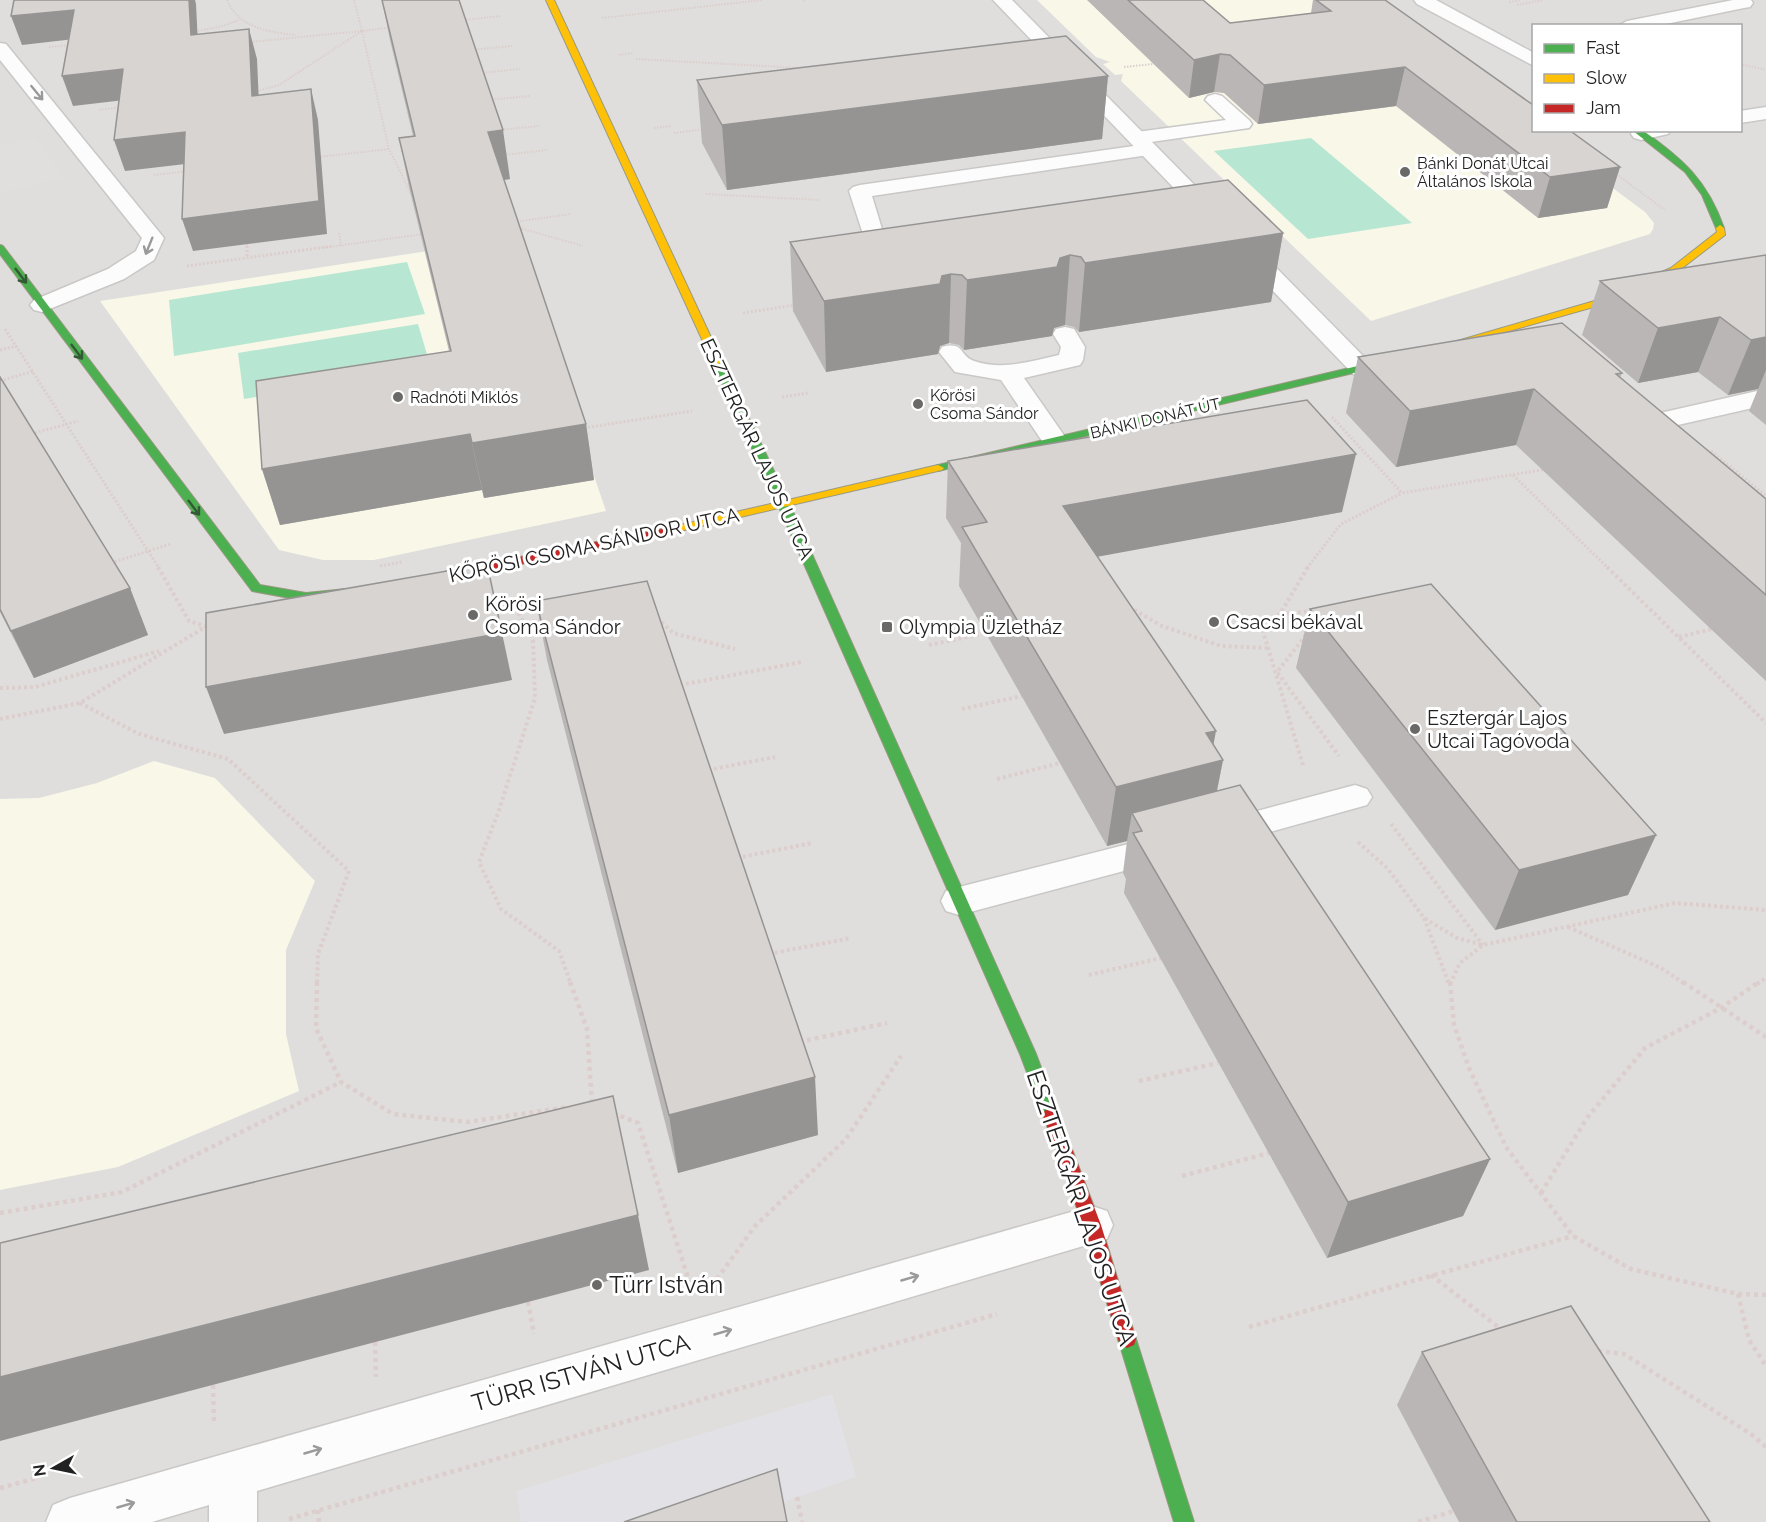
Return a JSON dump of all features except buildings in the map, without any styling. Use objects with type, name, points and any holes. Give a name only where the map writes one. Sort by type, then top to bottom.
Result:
[{"type":"street","name":"ESZTERGÁR LAJOS UTCA","points":[[550,0],[784,504],[1028,1054],[1092,1225],[1184,1522]]},
{"type":"street","points":[[1002,0],[1362,369]]},
{"type":"street","points":[[1424,0],[1532,60]]},
{"type":"street","points":[[1638,24],[1744,3]]},
{"type":"street","points":[[1513,48],[1532,44]]},
{"type":"street","points":[[2,50],[153,238],[146,255],[116,274],[42,304]]},
{"type":"street","points":[[1049,74],[1072,72]]},
{"type":"street","points":[[918,271],[872,232],[862,188],[1041,156],[1143,144],[1242,124],[1215,100]]},
{"type":"street","points":[[1742,117],[1766,113]]},
{"type":"street","name":"BÁNKI DONÁT ÚT","points":[[784,504],[1362,369],[1533,332],[1674,270],[1722,233],[1713,203],[1685,164],[1639,132]]},
{"type":"street","points":[[1202,232],[1226,229]]},
{"type":"street","points":[[0,248],[256,588],[306,597],[358,592]]},
{"type":"street","points":[[951,352],[964,367],[1009,374],[1071,360],[1073,347],[1065,334]]},
{"type":"street","points":[[1009,374],[1055,441]]},
{"type":"street","points":[[1674,446],[1638,417],[1766,397]]},
{"type":"street","name":"KŐRÖSI CSOMA SÁNDOR UTCA","points":[[425,580],[690,526],[784,504]]},
{"type":"street","points":[[959,901],[1355,797]]},
{"type":"street","name":"TÜRR ISTVÁN UTCA","points":[[70,1522],[1092,1225]]},
{"type":"street","points":[[233,1474],[233,1522]]},
{"type":"path","points":[[227,0],[239,20],[267,32],[303,36]]},
{"type":"path","points":[[354,0],[389,149],[412,198],[421,201]]},
{"type":"path","points":[[561,24],[762,0]]},
{"type":"path","points":[[696,8],[702,14]]},
{"type":"path","points":[[455,21],[501,16]]},
{"type":"path","points":[[189,32],[223,26],[239,20]]},
{"type":"path","points":[[249,42],[397,27]]},
{"type":"path","points":[[251,93],[262,92],[279,85],[362,31]]},
{"type":"path","points":[[68,45],[69,40]]},
{"type":"path","points":[[2,50],[80,44]]},
{"type":"path","points":[[468,50],[512,46]]},
{"type":"path","points":[[636,59],[803,68]]},
{"type":"path","points":[[1124,67],[1153,64]]},
{"type":"path","points":[[1742,64],[1766,70]]},
{"type":"path","points":[[476,74],[520,69]]},
{"type":"path","points":[[485,101],[529,96]]},
{"type":"path","points":[[118,107],[120,101]]},
{"type":"path","points":[[54,115],[129,106]]},
{"type":"path","points":[[495,131],[540,126]]},
{"type":"path","points":[[674,133],[708,129]]},
{"type":"path","points":[[319,157],[389,149]]},
{"type":"path","points":[[503,155],[548,150]]},
{"type":"path","points":[[168,173],[169,166]]},
{"type":"path","points":[[1611,170],[1666,211]]},
{"type":"path","points":[[107,180],[191,171]]},
{"type":"path","points":[[705,194],[862,188]]},
{"type":"path","points":[[504,223],[571,214]]},
{"type":"path","points":[[506,218],[525,220]]},
{"type":"path","points":[[515,226],[583,246]]},
{"type":"path","points":[[339,233],[341,246]]},
{"type":"path","points":[[146,255],[190,266],[434,233]]},
{"type":"path","points":[[247,244],[247,258]]},
{"type":"path","points":[[698,320],[799,304]]},
{"type":"path","points":[[0,321],[149,551],[189,621],[204,628],[215,629]]},
{"type":"path","points":[[0,350],[16,346]]},
{"type":"path","points":[[27,435],[121,409]]},
{"type":"path","points":[[1327,411],[1402,493]]},
{"type":"path","points":[[1280,614],[1312,560],[1341,524],[1402,493],[1557,467]]},
{"type":"path","points":[[1512,475],[1766,723]]},
{"type":"path","points":[[105,565],[212,531]]},
{"type":"path","points":[[372,568],[407,561]]},
{"type":"path","points":[[0,719],[80,703],[204,628],[256,588]]},
{"type":"path","points":[[511,594],[521,619],[533,639],[535,698],[498,813],[479,862],[501,909],[559,951],[587,1029],[592,1104]]},
{"type":"path","points":[[1123,602],[1162,627],[1221,646],[1269,648]]},
{"type":"path","points":[[1306,775],[1263,631],[1270,620],[1280,614],[1315,610]]},
{"type":"path","points":[[653,615],[666,624],[673,633],[735,649]]},
{"type":"path","points":[[521,619],[529,622],[552,620]]},
{"type":"path","points":[[1679,637],[1712,629]]},
{"type":"path","points":[[929,645],[986,633]]},
{"type":"path","points":[[0,688],[34,687],[166,649]]},
{"type":"path","points":[[670,686],[849,653]]},
{"type":"path","points":[[962,709],[1022,696]]},
{"type":"path","points":[[80,703],[139,734],[228,759],[349,871],[318,954],[316,1028],[341,1082],[393,1114],[467,1122],[569,1107]]},
{"type":"path","points":[[699,772],[775,757]]},
{"type":"path","points":[[997,779],[1060,763]]},
{"type":"path","points":[[1356,840],[1388,869],[1424,918],[1449,985],[1454,1025],[1469,1068],[1506,1147],[1574,1236],[1631,1269],[1738,1294],[1766,1295]]},
{"type":"path","points":[[728,860],[812,843]]},
{"type":"path","points":[[1449,985],[1460,963],[1483,945],[1675,903],[1766,910]]},
{"type":"path","points":[[1424,918],[1457,938],[1483,945]]},
{"type":"path","points":[[1568,927],[1661,968],[1766,1038]]},
{"type":"path","points":[[760,956],[851,938]]},
{"type":"path","points":[[1089,975],[1161,958]]},
{"type":"path","points":[[1542,1193],[1587,1118],[1645,1048],[1721,1008],[1766,978]]},
{"type":"path","points":[[789,1044],[887,1023]]},
{"type":"path","points":[[711,1287],[755,1226],[846,1139],[901,1056]]},
{"type":"path","points":[[1139,1081],[1218,1063]]},
{"type":"path","points":[[0,1213],[122,1192],[341,1082]]},
{"type":"path","points":[[580,1105],[592,1104],[601,1108]]},
{"type":"path","points":[[610,1112],[638,1123],[708,1336]]},
{"type":"path","points":[[1182,1176],[1269,1153]]},
{"type":"path","points":[[1249,1327],[1574,1236]]},
{"type":"path","points":[[1431,1275],[1510,1336]]},
{"type":"path","points":[[1738,1294],[1749,1340],[1766,1366]]},
{"type":"path","points":[[528,1302],[534,1337]]},
{"type":"path","points":[[277,1522],[997,1314]]},
{"type":"path","points":[[375,1342],[376,1382]]},
{"type":"path","points":[[1589,1350],[1624,1354],[1751,1434],[1766,1447]]},
{"type":"path","points":[[213,1385],[214,1428]]},
{"type":"path","points":[[797,1497],[802,1522]]},
{"type":"path","points":[[318,1510],[319,1522]]},
{"type":"path","points":[[1418,1522],[1454,1511]]},
{"type":"shaded area","points":[[0,0],[1766,0],[1766,1522],[0,1522]]},
{"type":"shaded area","name":"Bánki Donát Utcai Általános Iskola","points":[[1037,0],[1360,0],[1532,128],[1532,132],[1537,132],[1645,212],[1654,223],[1653,229],[1650,234],[1371,321],[1121,81],[1123,74],[1115,75],[1103,64],[1110,62],[1096,57]]},
{"type":"shaded area","points":[[35,138],[65,177],[0,193],[0,146]]},
{"type":"shaded area","points":[[513,238],[606,511],[374,560],[323,560],[279,550],[100,301]]},
{"type":"shaded area","points":[[154,761],[215,778],[315,881],[286,950],[286,1034],[299,1091],[118,1167],[0,1190],[0,799],[39,798],[97,783]]},
{"type":"shaded area","points":[[832,1394],[856,1477],[725,1522],[521,1522],[516,1491]]},
{"type":"green space","points":[[1311,138],[1412,223],[1308,239],[1214,151]]},
{"type":"green space","points":[[407,262],[425,314],[174,356],[169,300]]},
{"type":"green space","points":[[418,324],[431,368],[244,399],[238,353]]},
{"type":"traffic: fast","points":[[1639,132],[1688,170],[1706,195],[1720,228]]},
{"type":"traffic: fast","points":[[0,248],[256,588],[306,597],[346,593]]},
{"type":"traffic: fast","points":[[938,468],[1400,359]]},
{"type":"traffic: fast","points":[[717,361],[784,505],[1028,1054],[1051,1115]]},
{"type":"traffic: fast","points":[[1127,1339],[1184,1522]]},
{"type":"traffic: slow","points":[[550,0],[717,361]]},
{"type":"traffic: slow","points":[[1400,359],[1601,302],[1674,270],[1722,233],[1720,228]]},
{"type":"traffic: slow","points":[[667,531],[938,468]]},
{"type":"traffic: jam","points":[[444,576],[667,531]]},
{"type":"traffic: jam","points":[[1051,1115],[1092,1225],[1127,1339]]},
{"type":"place","name":"Bánki Donát Utcai Általános Iskola","points":[[1405,172]]},
{"type":"place","name":"Radnóti Miklós","points":[[398,397]]},
{"type":"place","name":"Kőrösi Csoma Sándor","points":[[918,404]]},
{"type":"place","name":"Körösi Csoma Sándor","points":[[473,615]]},
{"type":"place","name":"Csacsi békával","points":[[1214,622]]},
{"type":"place","name":"Olympia Üzletház","points":[[887,627]]},
{"type":"place","name":"Esztergár Lajos Utcai Tagóvoda","points":[[1415,729]]},
{"type":"place","name":"Türr István","points":[[597,1285]]}]
